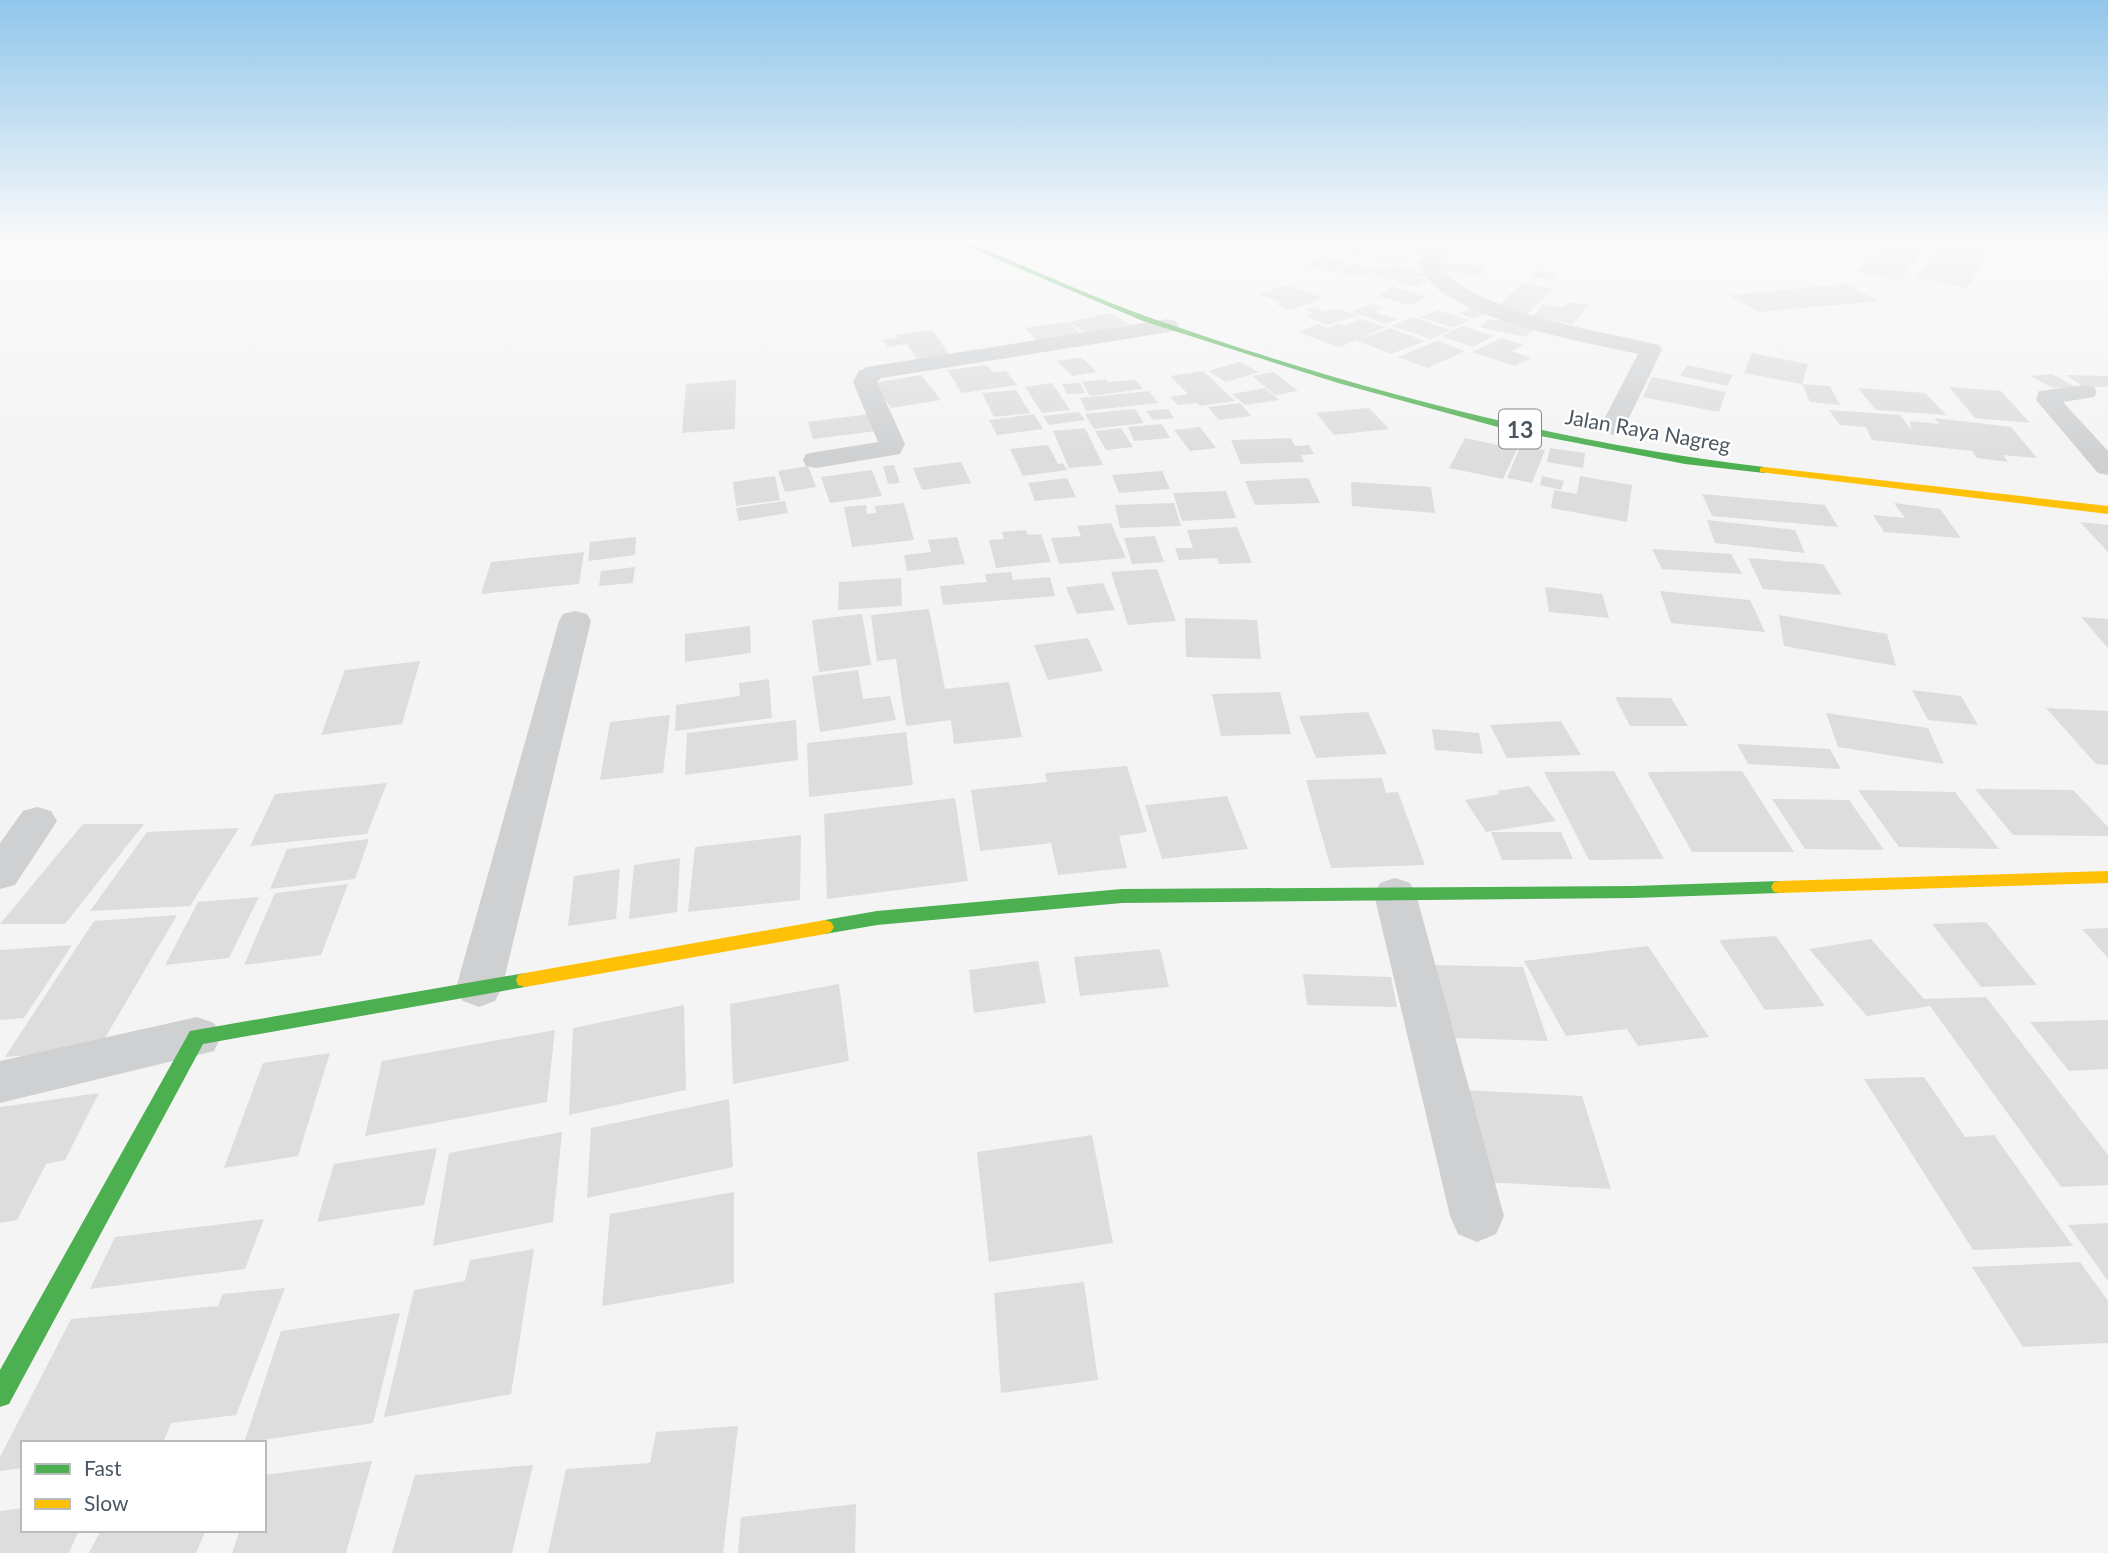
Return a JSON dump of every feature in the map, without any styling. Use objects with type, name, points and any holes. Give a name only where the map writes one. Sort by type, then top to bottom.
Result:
[{"type":"main road","name":"Jalan Raya Nagreg","points":[[1137,313],[1168,326],[1408,400],[1505,426],[1600,446],[1685,461],[2108,510]]},
{"type":"main road","points":[[0,1395],[197,1037],[567,970],[877,918],[1122,897],[1633,892],[2108,877]]},
{"type":"street","points":[[1508,313],[1651,350],[1614,427]]},
{"type":"street","points":[[816,460],[891,448],[892,444],[865,382],[867,376],[875,372],[1168,326]]},
{"type":"street","points":[[2085,392],[2048,396],[2048,400],[2108,467]]},
{"type":"street","points":[[479,988],[575,621]]},
{"type":"street","points":[[0,874],[37,821]]},
{"type":"street","points":[[1395,894],[1477,1216]]},
{"type":"street","points":[[0,1082],[197,1037]]},
{"type":"building","points":[[1111,313],[1129,324],[1087,334],[1069,322]]},
{"type":"building","points":[[1351,313],[1357,316],[1327,325],[1306,316]]},
{"type":"building","points":[[1355,313],[1380,313],[1398,319],[1386,324]]},
{"type":"building","points":[[1430,313],[1449,313],[1469,320],[1453,328],[1421,317]]},
{"type":"building","points":[[1459,313],[1486,313],[1474,319]]},
{"type":"building","points":[[1535,313],[1581,313],[1572,324],[1533,317]]},
{"type":"building","points":[[1412,317],[1451,330],[1431,339],[1391,326]]},
{"type":"building","points":[[1501,318],[1535,329],[1526,337],[1479,327],[1489,319],[1497,321]]},
{"type":"building","points":[[1361,319],[1385,327],[1360,339],[1390,328],[1425,341],[1391,354],[1356,340],[1339,347],[1298,332],[1318,324],[1327,328],[1337,324],[1344,326]]},
{"type":"building","points":[[1069,322],[1081,335],[1037,341],[1025,328]]},
{"type":"building","points":[[1462,326],[1494,336],[1473,347],[1441,336]]},
{"type":"building","points":[[932,330],[950,355],[917,359],[907,344],[888,347],[883,340],[898,338],[896,335]]},
{"type":"building","points":[[1501,338],[1524,345],[1512,351],[1532,358],[1515,366],[1472,352]]},
{"type":"building","points":[[1437,341],[1465,351],[1428,368],[1398,357]]},
{"type":"building","points":[[1752,353],[1808,364],[1802,384],[1744,373]]},
{"type":"building","points":[[1081,357],[1097,372],[1072,376],[1057,361]]},
{"type":"building","points":[[1239,362],[1259,372],[1226,382],[1208,371]]},
{"type":"building","points":[[987,365],[992,372],[1006,371],[1017,385],[962,393],[947,370]]},
{"type":"building","points":[[1687,365],[1733,375],[1727,386],[1680,376]]},
{"type":"building","points":[[1203,371],[1235,401],[1200,406],[1197,403],[1178,405],[1170,397],[1188,394],[1170,376]]},
{"type":"building","points":[[1274,372],[1298,391],[1275,395],[1252,376]]},
{"type":"building","points":[[2052,374],[2076,387],[2053,388],[2030,376]]},
{"type":"building","points":[[921,375],[941,400],[891,408],[874,383]]},
{"type":"building","points":[[2066,375],[2108,376],[2108,387],[2084,387]]},
{"type":"building","points":[[1652,377],[1726,392],[1719,412],[1643,397]]},
{"type":"building","points":[[1106,379],[1108,382],[1136,380],[1143,389],[1090,396],[1082,382]]},
{"type":"building","points":[[736,380],[735,429],[682,433],[686,384]]},
{"type":"building","points":[[1052,383],[1070,410],[1042,413],[1025,387]]},
{"type":"building","points":[[1080,383],[1085,393],[1067,394],[1062,384]]},
{"type":"building","points":[[1802,384],[1830,386],[1840,405],[1810,402]]},
{"type":"building","points":[[1949,387],[2001,391],[2030,423],[1975,418]]},
{"type":"building","points":[[1265,388],[1279,400],[1245,405],[1232,394]]},
{"type":"building","points":[[1858,388],[1925,393],[1946,415],[1876,410]]},
{"type":"building","points":[[1016,390],[1030,413],[994,417],[982,393]]},
{"type":"building","points":[[1149,391],[1158,403],[1086,411],[1080,398]]},
{"type":"building","points":[[1240,403],[1251,416],[1219,420],[1208,407]]},
{"type":"building","points":[[1369,408],[1389,429],[1334,435],[1316,413]]},
{"type":"building","points":[[1135,409],[1144,423],[1094,429],[1085,414]]},
{"type":"building","points":[[1168,409],[1174,418],[1153,420],[1146,411]]},
{"type":"building","points":[[1829,410],[1900,415],[1911,430],[1910,421],[1939,424],[1935,418],[2011,427],[2037,458],[2003,455],[2008,462],[1977,458],[1972,451],[1872,440],[1866,427],[1840,425]]},
{"type":"building","points":[[1079,412],[1085,420],[1049,425],[1043,416]]},
{"type":"building","points":[[869,414],[876,431],[813,439],[808,422]]},
{"type":"building","points":[[1034,414],[1043,429],[997,435],[989,420]]},
{"type":"building","points":[[1162,424],[1170,438],[1134,441],[1128,427]]},
{"type":"building","points":[[1200,427],[1216,448],[1190,451],[1174,430]]},
{"type":"building","points":[[1085,428],[1103,465],[1069,468],[1053,431]]},
{"type":"building","points":[[1121,428],[1133,447],[1106,450],[1095,431]]},
{"type":"building","points":[[1291,438],[1295,446],[1309,445],[1314,454],[1301,455],[1304,462],[1241,464],[1231,440]]},
{"type":"building","points":[[1465,438],[1517,449],[1503,479],[1449,468]]},
{"type":"building","points":[[1048,445],[1058,464],[1063,463],[1067,470],[1023,476],[1010,449]]},
{"type":"building","points":[[1521,445],[1545,450],[1532,483],[1507,478]]},
{"type":"building","points":[[1550,448],[1585,453],[1583,468],[1547,462]]},
{"type":"building","points":[[961,462],[971,483],[922,490],[913,468]]},
{"type":"building","points":[[894,465],[900,483],[888,484],[883,466]]},
{"type":"building","points":[[808,466],[816,487],[785,492],[778,471]]},
{"type":"building","points":[[872,470],[882,496],[830,503],[821,477]]},
{"type":"building","points":[[1162,471],[1170,489],[1119,493],[1112,475]]},
{"type":"building","points":[[775,476],[780,500],[736,506],[733,482]]},
{"type":"building","points":[[1542,476],[1564,481],[1561,490],[1540,485]]},
{"type":"building","points":[[1580,476],[1632,485],[1627,522],[1551,508],[1554,490],[1577,494]]},
{"type":"building","points":[[1067,478],[1076,497],[1035,501],[1028,483]]},
{"type":"building","points":[[1308,478],[1320,503],[1255,505],[1245,481]]},
{"type":"building","points":[[1351,482],[1431,487],[1435,513],[1352,506]]},
{"type":"building","points":[[1226,491],[1236,518],[1182,521],[1173,493]]},
{"type":"building","points":[[1702,494],[1825,505],[1838,527],[1712,516]]},
{"type":"building","points":[[785,501],[788,513],[739,521],[736,508]]},
{"type":"building","points":[[904,503],[914,540],[852,547],[844,507],[866,505],[867,514],[876,513],[875,506]]},
{"type":"building","points":[[1174,503],[1181,526],[1120,528],[1115,505]]},
{"type":"building","points":[[1894,503],[1940,509],[1961,538],[1884,532],[1873,515],[1905,518]]},
{"type":"building","points":[[1707,520],[1795,530],[1805,553],[1715,543]]},
{"type":"building","points":[[2080,522],[2108,525],[2108,552]]},
{"type":"building","points":[[1111,523],[1126,558],[1059,564],[1051,538],[1081,536],[1077,526]]},
{"type":"building","points":[[1237,527],[1252,563],[1219,564],[1217,558],[1179,560],[1175,548],[1193,548],[1187,530]]},
{"type":"building","points":[[1026,530],[1028,535],[1041,534],[1051,562],[996,568],[989,540],[1004,539],[1002,532]]},
{"type":"building","points":[[1155,536],[1164,562],[1132,564],[1124,538]]},
{"type":"building","points":[[636,537],[635,555],[588,561],[590,542]]},
{"type":"building","points":[[957,537],[965,564],[907,571],[904,555],[931,552],[928,540]]},
{"type":"building","points":[[1652,549],[1731,554],[1742,574],[1662,569]]},
{"type":"building","points":[[584,552],[579,584],[481,594],[491,562]]},
{"type":"building","points":[[1748,558],[1823,564],[1842,595],[1763,589]]},
{"type":"building","points":[[635,567],[633,583],[599,586],[601,571]]},
{"type":"building","points":[[1157,569],[1176,621],[1128,625],[1111,572]]},
{"type":"building","points":[[1011,572],[1013,580],[1050,577],[1055,596],[943,605],[940,586],[987,582],[985,574]]},
{"type":"building","points":[[901,578],[902,606],[838,610],[839,582]]},
{"type":"building","points":[[1103,583],[1115,610],[1077,614],[1066,587]]},
{"type":"building","points":[[1545,587],[1602,594],[1609,618],[1549,612]]},
{"type":"building","points":[[1660,591],[1750,600],[1765,632],[1671,623]]},
{"type":"building","points":[[929,609],[945,689],[1009,682],[1022,737],[954,744],[951,720],[906,726],[896,659],[877,661],[871,615]]},
{"type":"building","points":[[862,614],[871,665],[819,672],[812,620]]},
{"type":"building","points":[[1779,615],[1887,634],[1896,666],[1784,646]]},
{"type":"building","points":[[2081,617],[2108,619],[2108,648]]},
{"type":"building","points":[[1185,618],[1257,620],[1261,659],[1186,657]]},
{"type":"building","points":[[750,626],[751,653],[685,662],[685,634]]},
{"type":"building","points":[[1088,638],[1103,671],[1048,680],[1034,645]]},
{"type":"building","points":[[420,661],[402,724],[321,735],[345,670]]},
{"type":"building","points":[[858,670],[863,699],[890,696],[896,720],[820,732],[812,676]]},
{"type":"building","points":[[769,679],[772,718],[675,731],[676,705],[740,696],[739,683]]},
{"type":"building","points":[[1912,690],[1961,696],[1978,725],[1928,720]]},
{"type":"building","points":[[1280,692],[1291,734],[1221,736],[1212,694]]},
{"type":"building","points":[[1615,697],[1671,698],[1688,726],[1630,726]]},
{"type":"building","points":[[2046,708],[2108,711],[2108,765],[2096,764]]},
{"type":"building","points":[[1368,712],[1387,754],[1316,758],[1299,716]]},
{"type":"building","points":[[1826,713],[1928,728],[1944,764],[1838,747]]},
{"type":"building","points":[[670,715],[663,773],[600,780],[610,722]]},
{"type":"building","points":[[796,720],[798,760],[685,775],[687,733]]},
{"type":"building","points":[[1561,721],[1581,755],[1507,758],[1490,725]]},
{"type":"building","points":[[1432,729],[1479,733],[1483,754],[1435,750]]},
{"type":"building","points":[[906,732],[913,785],[809,797],[807,743]]},
{"type":"building","points":[[1737,744],[1830,749],[1841,769],[1748,764]]},
{"type":"building","points":[[1127,766],[1147,832],[1119,836],[1127,868],[1058,875],[1051,843],[980,851],[971,790],[1047,782],[1045,773]]},
{"type":"building","points":[[1614,771],[1664,859],[1589,860],[1544,772]]},
{"type":"building","points":[[1742,771],[1794,852],[1692,852],[1647,772]]},
{"type":"building","points":[[1382,778],[1386,793],[1398,792],[1425,865],[1331,868],[1306,780]]},
{"type":"building","points":[[387,783],[367,834],[250,846],[275,794]]},
{"type":"building","points":[[1529,786],[1556,821],[1486,832],[1465,800],[1500,794],[1497,791]]},
{"type":"building","points":[[1975,789],[2073,790],[2108,827],[2108,836],[2013,835]]},
{"type":"building","points":[[1858,790],[1955,792],[1999,849],[1899,847]]},
{"type":"building","points":[[1227,796],[1248,849],[1162,859],[1145,805]]},
{"type":"building","points":[[955,798],[968,881],[827,899],[824,814]]},
{"type":"building","points":[[1772,799],[1849,800],[1884,850],[1805,849]]},
{"type":"building","points":[[83,824],[144,824],[65,924],[0,924]]},
{"type":"building","points":[[239,828],[190,906],[90,911],[147,832]]},
{"type":"building","points":[[1491,832],[1561,832],[1573,859],[1502,860]]},
{"type":"building","points":[[801,835],[800,900],[688,912],[695,847]]},
{"type":"building","points":[[369,839],[355,879],[270,889],[287,849]]},
{"type":"building","points":[[680,858],[677,912],[629,919],[634,865]]},
{"type":"building","points":[[620,869],[616,919],[568,926],[574,876]]},
{"type":"building","points":[[348,884],[321,955],[244,965],[275,893]]},
{"type":"building","points":[[259,897],[229,958],[165,965],[198,902]]},
{"type":"building","points":[[177,915],[98,1050],[5,1057],[94,921]]},
{"type":"building","points":[[1986,922],[2037,985],[1981,987],[1932,924]]},
{"type":"building","points":[[2108,928],[2108,958],[2082,929]]},
{"type":"building","points":[[1776,936],[1825,1006],[1765,1010],[1719,940]]},
{"type":"building","points":[[1871,939],[1924,999],[1986,997],[2108,1155],[2108,1185],[2061,1187],[1930,1006],[1867,1016],[1809,949]]},
{"type":"building","points":[[72,945],[24,1018],[0,1020],[0,950]]},
{"type":"building","points":[[1648,946],[1709,1037],[1638,1046],[1627,1029],[1566,1036],[1524,961]]},
{"type":"building","points":[[1160,949],[1169,987],[1080,996],[1074,957]]},
{"type":"building","points":[[1038,961],[1046,1003],[974,1013],[969,970]]},
{"type":"building","points":[[1431,965],[1523,967],[1548,1041],[1451,1038]]},
{"type":"building","points":[[1303,974],[1391,977],[1397,1007],[1307,1005]]},
{"type":"building","points":[[839,984],[849,1061],[733,1084],[730,1004]]},
{"type":"building","points":[[684,1005],[686,1090],[569,1115],[573,1028]]},
{"type":"building","points":[[2108,1020],[2108,1069],[2069,1071],[2030,1022]]},
{"type":"building","points":[[555,1030],[547,1102],[365,1136],[382,1061]]},
{"type":"building","points":[[330,1053],[298,1156],[224,1168],[263,1063]]},
{"type":"building","points":[[1924,1077],[1965,1137],[1994,1135],[2073,1246],[1973,1250],[1864,1079]]},
{"type":"building","points":[[1463,1090],[1582,1096],[1611,1189],[1484,1182]]},
{"type":"building","points":[[99,1093],[65,1160],[46,1164],[17,1220],[0,1223],[0,1107]]},
{"type":"building","points":[[729,1099],[733,1167],[587,1198],[591,1128]]},
{"type":"building","points":[[562,1132],[553,1222],[433,1246],[449,1153]]},
{"type":"building","points":[[1092,1135],[1113,1243],[989,1262],[977,1152]]},
{"type":"building","points":[[437,1148],[424,1205],[317,1222],[334,1164]]},
{"type":"building","points":[[734,1192],[734,1283],[602,1306],[610,1214]]},
{"type":"building","points":[[264,1219],[245,1269],[90,1289],[115,1237]]},
{"type":"building","points":[[2108,1223],[2108,1281],[2068,1225]]},
{"type":"building","points":[[534,1249],[511,1394],[384,1417],[414,1290],[465,1281],[470,1260]]},
{"type":"building","points":[[2080,1262],[2108,1301],[2108,1343],[2023,1347],[1972,1267]]},
{"type":"building","points":[[1084,1282],[1098,1380],[1001,1393],[994,1293]]},
{"type":"building","points":[[285,1288],[236,1415],[171,1423],[164,1441],[21,1441],[21,1468],[0,1471],[0,1457],[71,1319],[218,1306],[223,1294]]},
{"type":"building","points":[[400,1313],[373,1423],[245,1441],[281,1331]]},
{"type":"building","points":[[738,1426],[723,1553],[548,1553],[566,1469],[650,1463],[656,1432]]},
{"type":"building","points":[[372,1461],[346,1553],[232,1553],[239,1532],[266,1532],[266,1475]]},
{"type":"building","points":[[533,1465],[512,1553],[392,1553],[415,1475]]},
{"type":"building","points":[[856,1504],[855,1553],[738,1553],[741,1517]]},
{"type":"building","points":[[21,1508],[21,1532],[78,1532],[69,1553],[0,1553],[0,1511]]},
{"type":"building","points":[[100,1532],[205,1532],[196,1553],[89,1553]]},
{"type":"traffic: fast","points":[[1133,313],[1341,381],[1505,426],[1685,461],[1764,470]]},
{"type":"traffic: fast","points":[[825,927],[877,918],[1122,896],[1633,892],[1780,887]]},
{"type":"traffic: fast","points":[[0,1395],[197,1037],[525,980]]},
{"type":"traffic: slow","points":[[1764,470],[2108,510]]},
{"type":"traffic: slow","points":[[1780,887],[2108,877]]},
{"type":"traffic: slow","points":[[525,980],[825,927]]}]
